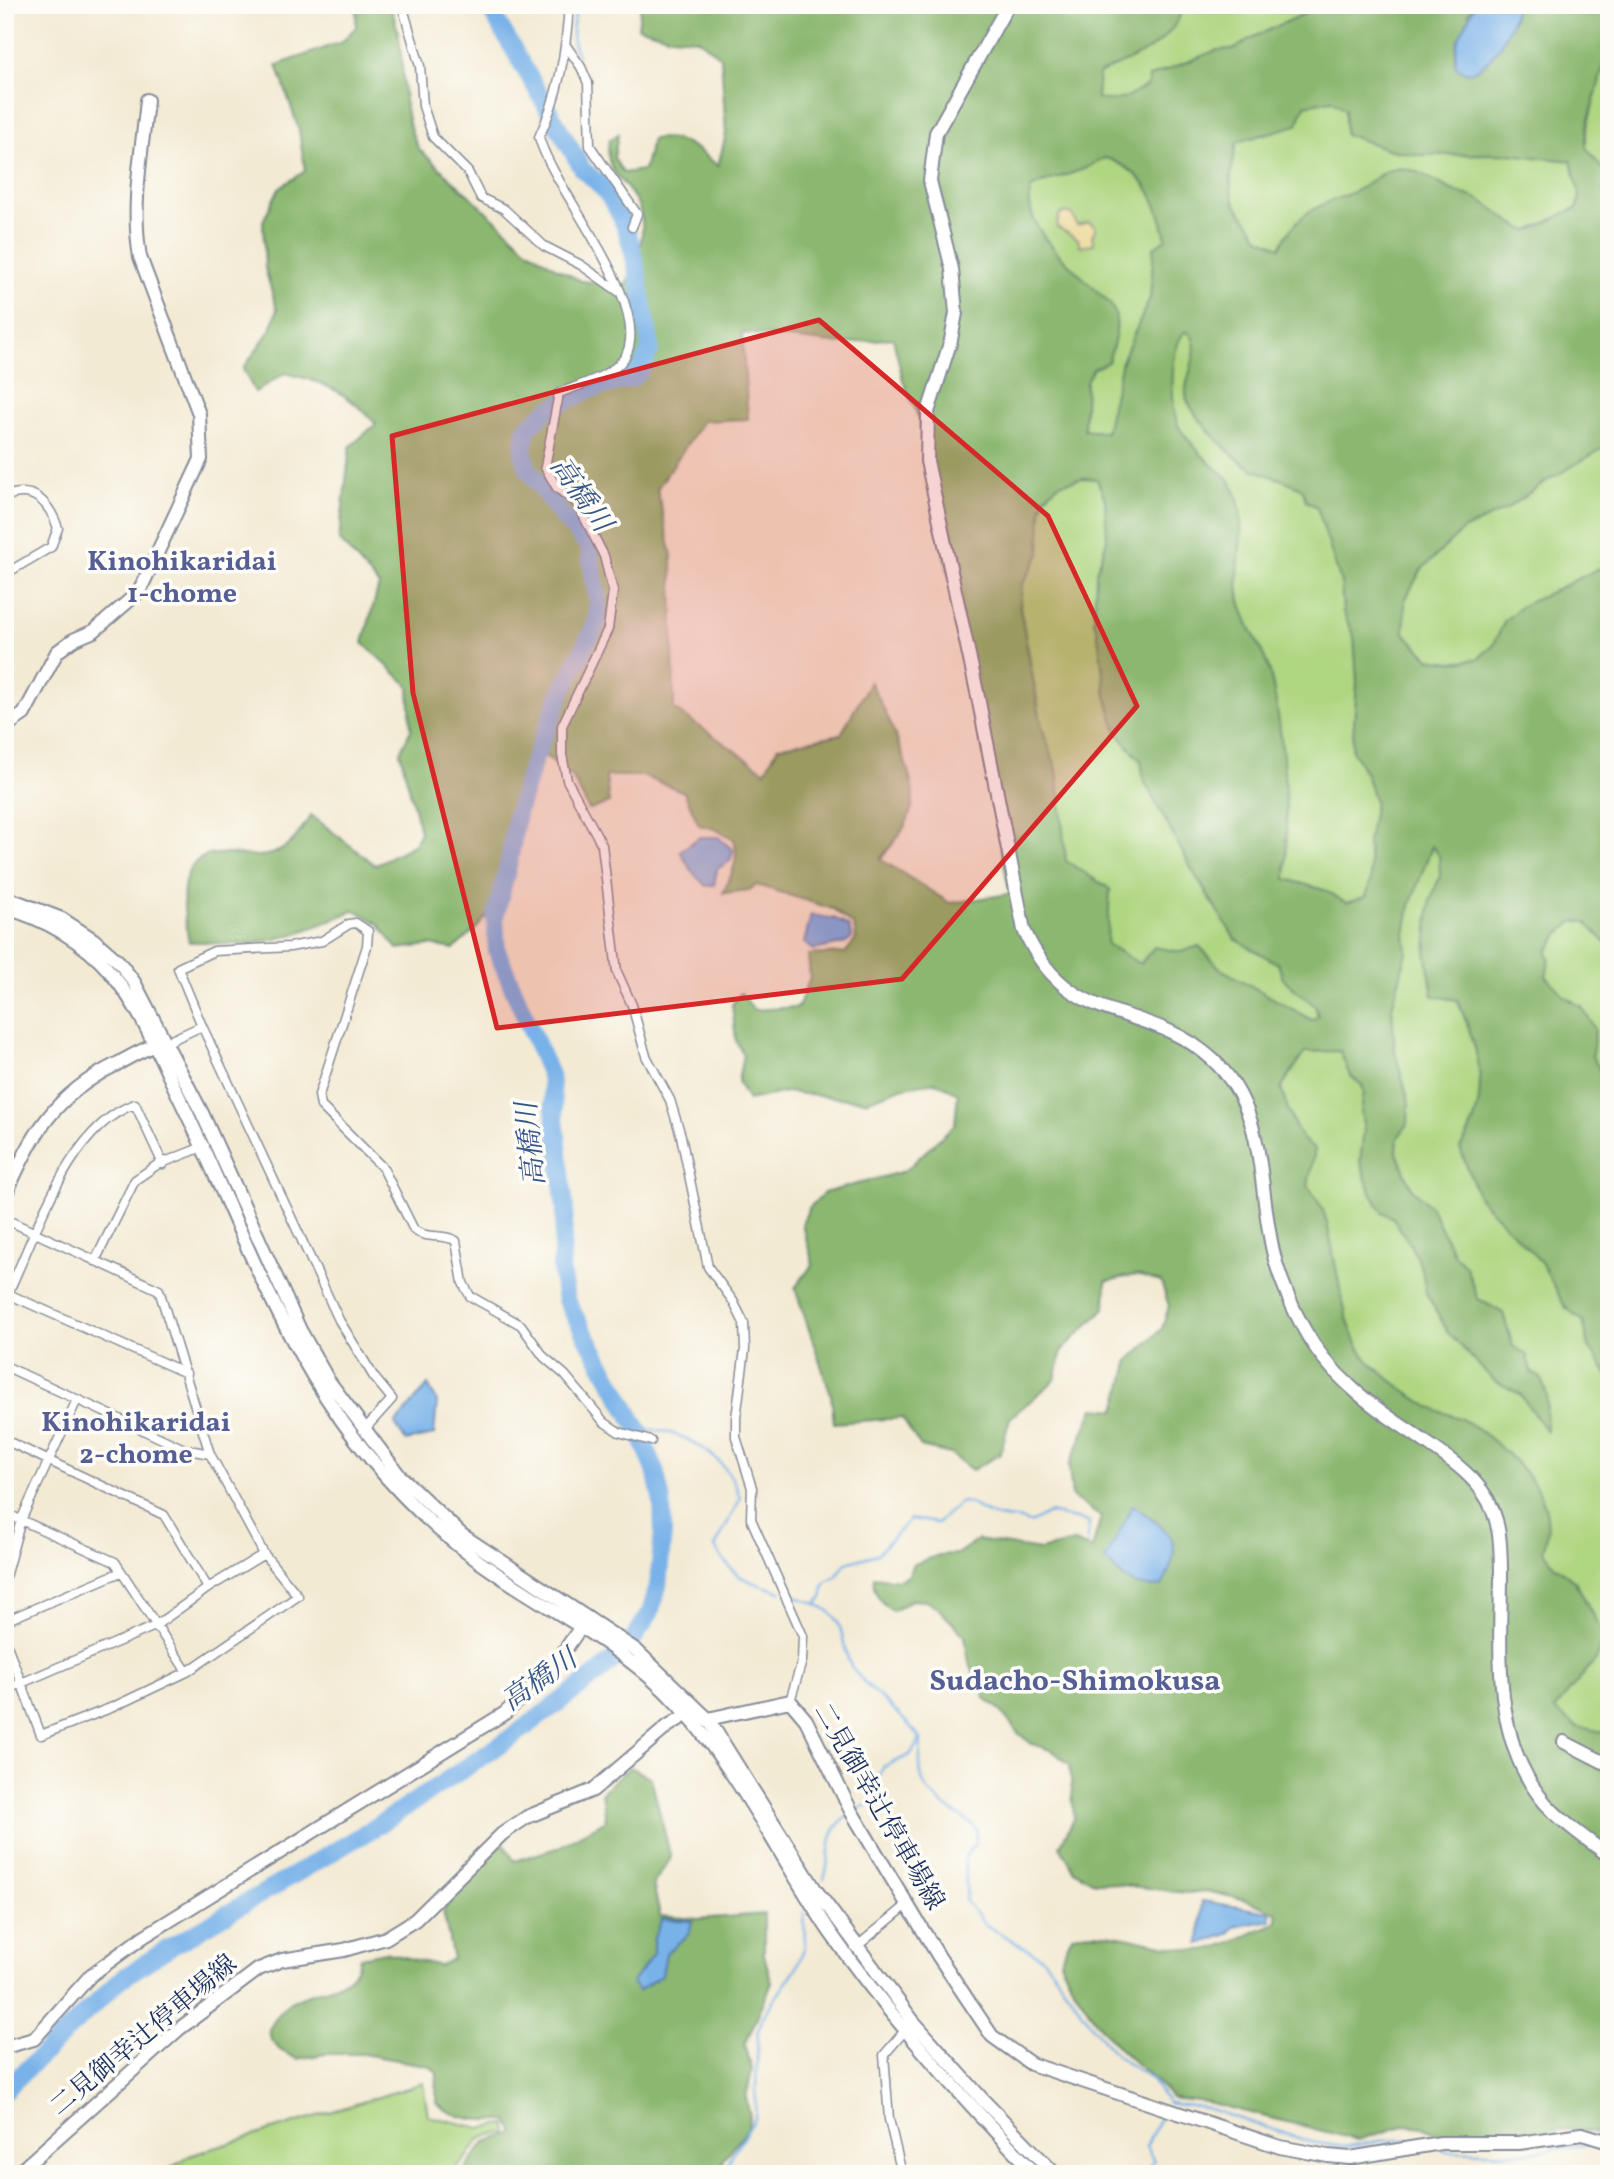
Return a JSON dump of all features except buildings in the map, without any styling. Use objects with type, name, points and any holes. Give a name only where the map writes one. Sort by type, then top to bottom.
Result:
[{"type":"street","points":[[402,5],[420,66],[423,106],[433,138],[468,172],[481,198],[504,209],[544,246],[581,265],[618,291]]},
{"type":"street","points":[[569,5],[561,75],[552,109],[539,137],[549,166],[607,260],[629,325],[629,345],[624,358],[612,369],[559,393],[552,423],[545,467],[557,488],[577,503],[604,556],[614,591],[608,629],[562,726],[562,755],[567,780],[601,845],[617,972],[632,1006],[646,1056],[670,1100],[681,1136],[708,1267],[733,1301],[744,1324],[745,1349],[736,1437],[750,1479],[751,1519],[803,1636],[803,1661],[790,1702]]},
{"type":"street","points":[[1008,5],[936,133],[930,181],[952,269],[956,313],[951,340],[928,412],[926,438],[927,461],[977,692],[1024,930],[1038,960],[1054,980],[1093,1004],[1195,1044],[1214,1060],[1241,1097],[1256,1137],[1276,1263],[1304,1329],[1346,1383],[1463,1471],[1482,1491],[1491,1507],[1500,1539],[1501,1672],[1505,1713],[1511,1738],[1523,1767],[1543,1800],[1560,1819],[1609,1856]]},
{"type":"street","points":[[565,44],[588,83],[590,146],[637,214],[632,227]]},
{"type":"street","points":[[5,727],[24,714],[34,698],[41,677],[57,652],[73,640],[94,631],[139,592],[201,459],[202,427],[199,414],[140,257],[136,234],[135,212],[147,100]]},
{"type":"street","points":[[5,497],[24,491],[34,494],[49,508],[58,528],[51,548],[5,574]]},
{"type":"street","points":[[5,897],[62,919],[102,947],[134,982],[288,1331],[354,1438],[385,1477],[453,1541],[496,1574],[602,1634],[708,1719],[851,1950]]},
{"type":"street","points":[[5,908],[44,922],[92,954],[109,971],[161,1043],[300,1330],[328,1380],[399,1475],[462,1535],[584,1623]]},
{"type":"street","points":[[364,1430],[392,1399],[374,1377],[339,1320],[202,1026],[178,968],[214,951],[290,947],[323,941],[349,924],[356,923],[368,930],[367,946],[319,1095],[321,1106],[383,1168],[407,1222],[414,1230],[422,1236],[450,1237],[456,1241],[463,1283],[470,1296],[521,1325],[544,1357],[565,1375],[604,1422],[619,1432],[651,1441]]},
{"type":"street","points":[[5,1196],[40,1125],[59,1101],[96,1075],[202,1026]]},
{"type":"street","points":[[163,1164],[135,1104],[120,1109],[79,1145],[7,1296],[186,1373]]},
{"type":"street","points":[[95,1261],[130,1188],[148,1170],[205,1146]]},
{"type":"street","points":[[5,1219],[159,1290],[210,1454],[264,1553],[298,1596],[187,1672],[113,1707],[41,1735],[5,1640]]},
{"type":"street","points":[[5,1366],[76,1402],[184,1450],[210,1454]]},
{"type":"street","points":[[5,1577],[21,1520],[76,1402]]},
{"type":"street","points":[[5,1440],[164,1515],[208,1588]]},
{"type":"street","points":[[5,1513],[115,1562],[187,1672]]},
{"type":"street","points":[[5,1690],[21,1686],[155,1626],[264,1553]]},
{"type":"street","points":[[5,1621],[121,1572]]},
{"type":"street","points":[[5,2047],[34,2039],[92,1975],[143,1937],[505,1713],[537,1686],[584,1623]]},
{"type":"street","points":[[631,1655],[708,1740],[797,1882],[910,2025],[1036,2174]]},
{"type":"street","name":"二見御幸辻停車場線","points":[[17,2174],[179,2029],[259,1969],[282,1961],[344,1950],[386,1938],[415,1920],[502,1834],[527,1817],[593,1790],[657,1734],[686,1715],[708,1719],[790,1702],[806,1720],[853,1814],[907,1905],[992,2036],[1031,2064],[1051,2073],[1280,2147],[1350,2158],[1441,2143],[1519,2143],[1582,2134],[1609,2142]]},
{"type":"street","points":[[1564,1742],[1609,1765]]},
{"type":"street","points":[[851,1950],[907,1905]]},
{"type":"street","points":[[902,2174],[889,2119],[884,2055],[910,2025]]},
{"type":"street","points":[[910,2025],[1055,2174]]},
{"type":"highlighted area","points":[[819,320],[1048,516],[1137,706],[902,979],[497,1028],[413,693],[392,436]]},
{"type":"green space","points":[[357,5],[389,5],[399,40],[407,114],[419,149],[526,248],[558,269],[581,281],[627,285],[640,243],[642,222],[636,201],[612,168],[608,151],[609,140],[618,134],[614,158],[623,173],[644,170],[652,139],[662,138],[688,144],[718,166],[726,134],[721,57],[698,39],[671,37],[638,27],[641,5],[1185,5],[1170,32],[1161,41],[1099,74],[1097,98],[1111,100],[1137,92],[1148,84],[1149,77],[1217,50],[1235,49],[1249,39],[1308,12],[1332,5],[1475,5],[1468,13],[1491,57],[1513,20],[1516,5],[1609,5],[1609,45],[1586,131],[1586,147],[1609,178],[1604,190],[1609,207],[1609,445],[1545,482],[1505,510],[1463,530],[1421,570],[1405,600],[1404,633],[1430,659],[1452,662],[1477,659],[1493,646],[1505,620],[1520,607],[1602,567],[1606,548],[1609,548],[1609,946],[1586,922],[1574,921],[1560,933],[1547,952],[1550,958],[1546,976],[1564,996],[1582,1007],[1595,1029],[1592,1056],[1609,1086],[1609,1377],[1589,1347],[1583,1321],[1565,1307],[1541,1262],[1479,1198],[1460,1148],[1477,1111],[1480,1074],[1472,1037],[1457,1000],[1433,996],[1426,952],[1430,901],[1440,876],[1439,856],[1432,846],[1410,905],[1405,934],[1407,952],[1392,1007],[1395,1052],[1409,1102],[1408,1123],[1398,1138],[1397,1153],[1412,1189],[1431,1207],[1454,1255],[1466,1266],[1477,1298],[1503,1313],[1513,1346],[1527,1355],[1531,1372],[1541,1378],[1547,1396],[1546,1431],[1520,1394],[1493,1380],[1449,1334],[1426,1293],[1422,1269],[1410,1244],[1393,1218],[1382,1212],[1370,1191],[1360,1161],[1364,1130],[1361,1112],[1364,1093],[1362,1085],[1350,1076],[1340,1051],[1305,1052],[1281,1088],[1297,1131],[1308,1145],[1315,1149],[1308,1186],[1324,1213],[1346,1313],[1360,1349],[1377,1369],[1397,1385],[1435,1410],[1477,1428],[1519,1465],[1538,1490],[1544,1503],[1547,1533],[1543,1550],[1554,1565],[1575,1581],[1604,1636],[1597,1658],[1554,1710],[1578,1727],[1609,1733],[1609,2138],[1588,2131],[1568,2129],[1493,2137],[1440,2135],[1423,2127],[1406,2125],[1358,2140],[1207,2102],[1171,2098],[1115,2044],[1080,1997],[1060,1961],[1072,1935],[1104,1934],[1200,1950],[1227,1943],[1276,1923],[1278,1913],[1246,1900],[1206,1891],[1186,1893],[1092,1881],[1074,1870],[1060,1846],[1074,1819],[1070,1765],[1053,1751],[1032,1744],[1018,1733],[999,1709],[985,1698],[969,1662],[965,1636],[939,1609],[927,1601],[911,1600],[893,1611],[878,1597],[874,1577],[898,1580],[909,1576],[912,1565],[939,1555],[957,1554],[977,1540],[1040,1550],[1074,1542],[1092,1549],[1101,1517],[1072,1497],[1069,1466],[1094,1408],[1116,1410],[1129,1360],[1162,1329],[1169,1306],[1161,1282],[1136,1275],[1106,1281],[1105,1308],[1062,1350],[1055,1380],[1010,1418],[1000,1454],[972,1470],[951,1454],[921,1447],[902,1418],[834,1423],[831,1395],[795,1288],[813,1264],[802,1224],[809,1208],[824,1193],[905,1171],[955,1124],[958,1093],[936,1082],[904,1087],[866,1101],[786,1092],[748,1100],[738,1082],[743,1055],[736,1041],[732,1004],[741,993],[754,1010],[798,1007],[810,978],[808,955],[845,953],[856,939],[854,926],[833,909],[757,885],[749,890],[723,893],[735,861],[734,840],[715,829],[699,825],[684,792],[643,776],[606,776],[609,803],[589,810],[573,778],[543,754],[523,813],[510,885],[477,928],[454,949],[430,945],[397,949],[379,924],[355,910],[280,938],[233,944],[189,942],[184,906],[186,880],[190,869],[209,855],[261,856],[279,851],[293,840],[311,815],[375,865],[415,844],[420,831],[400,752],[411,730],[409,686],[363,643],[379,585],[339,540],[350,447],[376,424],[356,404],[335,390],[285,373],[255,392],[243,369],[271,329],[277,310],[265,268],[263,221],[279,188],[305,171],[299,130],[277,65],[342,42],[356,27]],"holes":[[[1331,100],[1345,109],[1345,134],[1390,150],[1419,155],[1508,154],[1571,161],[1580,194],[1578,207],[1529,231],[1477,198],[1454,191],[1412,170],[1394,169],[1354,192],[1308,213],[1293,226],[1280,247],[1259,238],[1236,205],[1231,190],[1232,166],[1237,142],[1297,125],[1305,105]],[[1106,158],[1131,171],[1148,189],[1159,212],[1166,239],[1154,247],[1150,298],[1122,361],[1106,432],[1084,430],[1086,381],[1093,369],[1108,362],[1115,336],[1115,315],[1109,302],[1051,246],[1033,218],[1030,203],[1031,188]],[[1186,331],[1195,346],[1186,394],[1199,419],[1226,449],[1245,464],[1297,486],[1303,490],[1306,501],[1317,507],[1341,583],[1343,612],[1354,637],[1357,682],[1352,750],[1366,774],[1375,802],[1368,842],[1371,879],[1366,897],[1346,903],[1324,890],[1286,879],[1286,802],[1279,723],[1267,663],[1240,600],[1240,510],[1229,479],[1206,459],[1179,427],[1174,406],[1173,377],[1180,338]],[[742,333],[841,344],[893,338],[903,380],[919,419],[1010,894],[950,903],[880,859],[898,838],[907,821],[913,793],[896,736],[870,682],[841,734],[778,747],[765,771],[674,709],[672,556],[657,489],[703,421],[748,419]],[[1083,478],[1097,479],[1105,500],[1107,540],[1096,573],[1094,623],[1097,628],[1106,696],[1117,733],[1141,761],[1144,781],[1192,870],[1235,939],[1278,964],[1283,979],[1315,1006],[1318,1016],[1312,1020],[1221,969],[1199,946],[1181,952],[1154,947],[1140,964],[1107,944],[1110,889],[1066,861],[1057,770],[1042,728],[1020,607],[1022,585],[1040,554],[1041,510],[1045,497],[1059,484]]]},
{"type":"green space","points":[[1088,5],[1609,5],[1609,1756],[1514,1729],[1373,1398],[1037,948],[993,225]]},
{"type":"green space","points":[[630,1767],[651,1778],[671,1858],[653,1884],[660,1916],[697,1919],[764,1914],[764,1955],[772,1983],[745,2044],[752,2070],[746,2098],[750,2117],[748,2128],[724,2159],[721,2174],[462,2174],[485,2142],[514,2133],[508,2120],[469,2118],[443,2108],[436,2102],[437,2073],[430,2066],[363,2054],[325,2054],[297,2059],[280,2050],[271,2040],[269,2029],[286,2005],[342,1982],[356,1968],[360,1957],[385,1952],[440,1966],[453,1959],[443,1910],[503,1841],[514,1861],[557,1848],[606,1820],[602,1792]]},
{"type":"green space","points":[[423,2083],[428,2116],[480,2128],[507,2124],[507,2133],[485,2137],[479,2141],[456,2167],[455,2174],[162,2174],[189,2156]]},
{"type":"sand","points":[[1066,212],[1072,214],[1077,225],[1089,222],[1096,227],[1092,236],[1094,244],[1080,246],[1078,239],[1057,227],[1059,215]]},
{"type":"water","points":[[1475,5],[1516,5],[1500,46],[1485,63],[1467,73],[1455,66],[1457,42]]},
{"type":"water","points":[[700,837],[718,837],[733,850],[730,861],[717,869],[714,885],[706,886],[693,873],[680,851]]},
{"type":"water","points":[[811,915],[836,919],[849,927],[852,938],[846,943],[814,950],[804,943]]},
{"type":"water","points":[[428,1385],[437,1401],[434,1435],[406,1441],[395,1424]]},
{"type":"water","points":[[1133,1505],[1157,1523],[1171,1538],[1173,1557],[1162,1586],[1136,1585],[1105,1560]]},
{"type":"water","points":[[1202,1901],[1270,1912],[1271,1920],[1234,1927],[1228,1934],[1199,1944]]},
{"type":"water","points":[[662,1919],[692,1921],[689,1934],[666,1953],[662,1975],[638,1991],[632,1982],[653,1955],[653,1940]]},
{"type":"waterway","name":"高橋川","points":[[5,2090],[120,1980],[162,1952],[374,1828],[512,1737],[601,1671],[629,1646],[650,1613],[658,1586],[663,1532],[662,1502],[655,1470],[638,1429],[566,1300],[561,1270],[565,1208],[550,1075],[497,951],[495,917],[510,858],[517,813],[534,760],[562,691],[597,622],[598,601],[589,546],[561,515],[528,469],[523,451],[527,428],[548,410],[588,390],[632,378],[640,371],[650,350],[649,336],[636,267],[624,224],[601,186],[583,170],[488,5]]},
{"type":"waterway","points":[[578,55],[572,30],[579,5]]},
{"type":"waterway","points":[[602,169],[622,203],[627,217],[626,225]]},
{"type":"waterway","points":[[638,1429],[671,1433],[686,1439],[701,1447],[725,1469],[740,1499],[715,1547],[729,1567],[742,1578],[781,1592]]},
{"type":"waterway","points":[[816,1604],[822,1598],[825,1583],[836,1577],[846,1563],[877,1554],[910,1519],[937,1523],[961,1502],[969,1503],[996,1517],[1030,1523],[1049,1513],[1089,1522],[1087,1542]]},
{"type":"waterway","points":[[787,1594],[817,1604],[832,1614],[840,1627],[853,1669],[921,1739],[921,1774],[928,1790],[943,1805],[970,1822],[977,1830],[975,1844],[966,1857],[965,1900],[986,1925],[1044,1959],[1098,2034],[1118,2057],[1151,2079],[1168,2103],[1206,2108],[1311,2142],[1344,2147],[1379,2141],[1432,2138]]},
{"type":"waterway","points":[[855,1811],[868,1804],[883,1767],[910,1755],[920,1740]]},
{"type":"waterway","points":[[824,1879],[832,1836],[835,1829],[850,1815]]},
{"type":"waterway","points":[[724,2174],[733,2153],[755,2119],[758,2030],[764,2015],[797,1967],[805,1946],[804,1912]]},
{"type":"waterway","points":[[1143,2174],[1154,2161],[1146,2147],[1162,2113]]},
{"type":"waterway","points":[[1442,2148],[1444,2151],[1521,2153],[1593,2144],[1609,2155]]},
{"type":"district","name":"Kinohikaridai 1-chome","points":[[182,578]]},
{"type":"district","name":"Kinohikaridai 2-chome","points":[[136,1439]]},
{"type":"district","name":"Sudacho-Shimokusa","points":[[1075,1682]]}]
